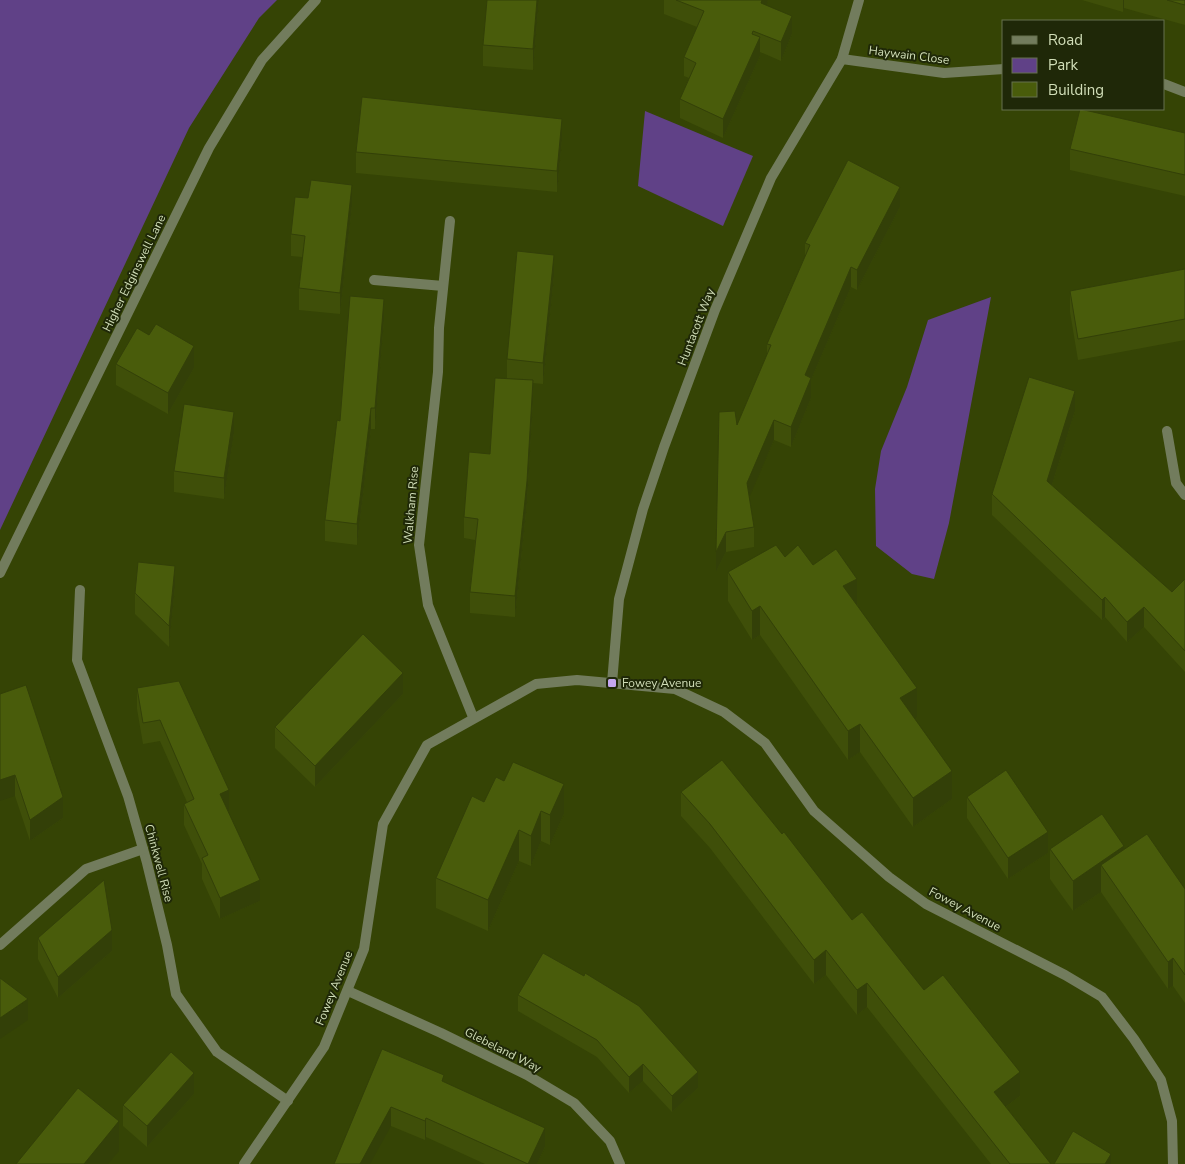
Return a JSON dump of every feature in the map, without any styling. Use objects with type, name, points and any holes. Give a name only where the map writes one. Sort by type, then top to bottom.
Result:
[{"type":"street","name":"Higher Edginswell Lane","points":[[0,573],[209,148],[262,60],[316,0]]},
{"type":"street","name":"Huntacott Way","points":[[612,683],[619,599],[643,510],[664,448],[715,310],[771,178],[842,59],[859,0]]},
{"type":"street","name":"Haywain Close","points":[[842,59],[944,73],[1002,69]]},
{"type":"street","points":[[1165,84],[1185,92]]},
{"type":"street","name":"Walkham Rise","points":[[450,221],[438,328],[438,372],[419,546],[428,605],[473,717]]},
{"type":"street","points":[[374,280],[443,286]]},
{"type":"street","points":[[1168,432],[1176,483],[1185,495]]},
{"type":"street","name":"Chinkwell Rise","points":[[80,590],[77,660],[128,796],[167,945],[176,994],[217,1052],[288,1101]]},
{"type":"street","name":"Fowey Avenue","points":[[244,1164],[324,1047],[364,949],[383,824],[427,745],[473,717],[536,684],[577,680],[675,689],[724,712],[765,743],[814,811],[889,877],[926,904],[1065,975],[1102,997],[1162,1080],[1172,1121],[1173,1164]]},
{"type":"street","points":[[0,945],[86,869],[143,849]]},
{"type":"street","name":"Glebeland Way","points":[[348,991],[527,1075],[574,1103],[610,1141],[620,1164]]},
{"type":"green space","points":[[0,0],[277,0],[259,18],[189,128],[0,530]]},
{"type":"green space","points":[[645,111],[753,156],[723,226],[638,186]]},
{"type":"green space","points":[[991,297],[949,523],[934,579],[912,574],[876,546],[875,489],[881,451],[907,387],[928,320]]},
{"type":"building","points":[[487,0],[537,0],[533,49],[483,45]]},
{"type":"building","points":[[676,0],[762,0],[761,3],[792,16],[781,42],[753,31],[752,34],[760,37],[723,119],[680,99],[696,63],[684,57],[704,11]]},
{"type":"building","points":[[1167,0],[1185,0],[1185,5],[1181,4]]},
{"type":"building","points":[[362,97],[562,119],[557,171],[356,152]]},
{"type":"building","points":[[1080,110],[1084,110],[1185,133],[1185,175],[1070,149]]},
{"type":"building","points":[[848,160],[900,187],[857,270],[851,267],[805,375],[811,378],[791,427],[774,420],[747,483],[754,527],[726,532],[716,552],[719,412],[735,411],[737,425],[771,345],[767,344],[810,245],[805,243]]},
{"type":"building","points":[[311,180],[352,185],[340,293],[299,288],[305,236],[291,234],[295,197],[308,198]]},
{"type":"building","points":[[517,251],[554,255],[543,363],[507,359]]},
{"type":"building","points":[[1185,269],[1185,319],[1078,339],[1070,291]]},
{"type":"building","points":[[350,296],[384,299],[375,408],[371,408],[357,524],[325,520],[337,420],[340,421]]},
{"type":"building","points":[[156,324],[194,346],[168,393],[116,364],[137,328],[149,335]]},
{"type":"building","points":[[1029,377],[1075,391],[1047,481],[1172,592],[1185,579],[1185,651],[1144,607],[1127,622],[1105,597],[1102,600],[992,494]]},
{"type":"building","points":[[495,378],[533,380],[527,481],[515,596],[470,592],[478,519],[464,517],[469,452],[490,454]]},
{"type":"building","points":[[184,404],[234,412],[224,478],[174,471]]},
{"type":"building","points":[[776,545],[785,557],[798,545],[813,565],[836,549],[857,579],[843,586],[917,688],[900,698],[952,771],[913,798],[860,724],[848,731],[760,606],[752,611],[728,572]]},
{"type":"building","points":[[138,562],[175,566],[169,626],[135,593]]},
{"type":"building","points":[[363,634],[403,673],[315,766],[275,727]]},
{"type":"building","points":[[179,681],[229,790],[220,794],[260,880],[220,898],[202,858],[208,855],[184,804],[194,799],[160,720],[143,723],[137,688]]},
{"type":"building","points":[[26,685],[63,797],[30,820],[15,775],[0,780],[0,694]]},
{"type":"building","points":[[722,760],[782,834],[784,832],[852,920],[862,912],[924,990],[943,975],[1020,1072],[994,1092],[1051,1164],[1010,1164],[867,983],[857,990],[826,950],[814,960],[710,824],[681,792]]},
{"type":"building","points":[[513,762],[564,784],[550,815],[541,811],[531,836],[519,830],[488,900],[436,878],[472,796],[484,802],[496,777],[504,781]]},
{"type":"building","points":[[1006,770],[1048,832],[1008,858],[967,797]]},
{"type":"building","points":[[1102,814],[1124,846],[1073,881],[1050,849]]},
{"type":"building","points":[[1147,834],[1185,889],[1185,975],[1173,958],[1168,962],[1101,865]]},
{"type":"building","points":[[104,880],[112,930],[58,977],[38,938]]},
{"type":"building","points":[[543,953],[584,976],[585,973],[639,1006],[698,1072],[672,1096],[643,1064],[629,1077],[597,1040],[518,995]]},
{"type":"building","points":[[0,978],[28,999],[0,1018]]},
{"type":"building","points":[[382,1049],[444,1075],[442,1081],[545,1128],[528,1164],[426,1118],[425,1121],[391,1107],[360,1164],[334,1164]]},
{"type":"building","points":[[171,1052],[194,1073],[147,1126],[123,1105]]},
{"type":"building","points":[[78,1088],[119,1121],[84,1164],[16,1164]]},
{"type":"building","points":[[1073,1131],[1111,1154],[1105,1164],[1054,1164]]},
{"type":"place","name":"Fowey Avenue","points":[[612,683]]}]
